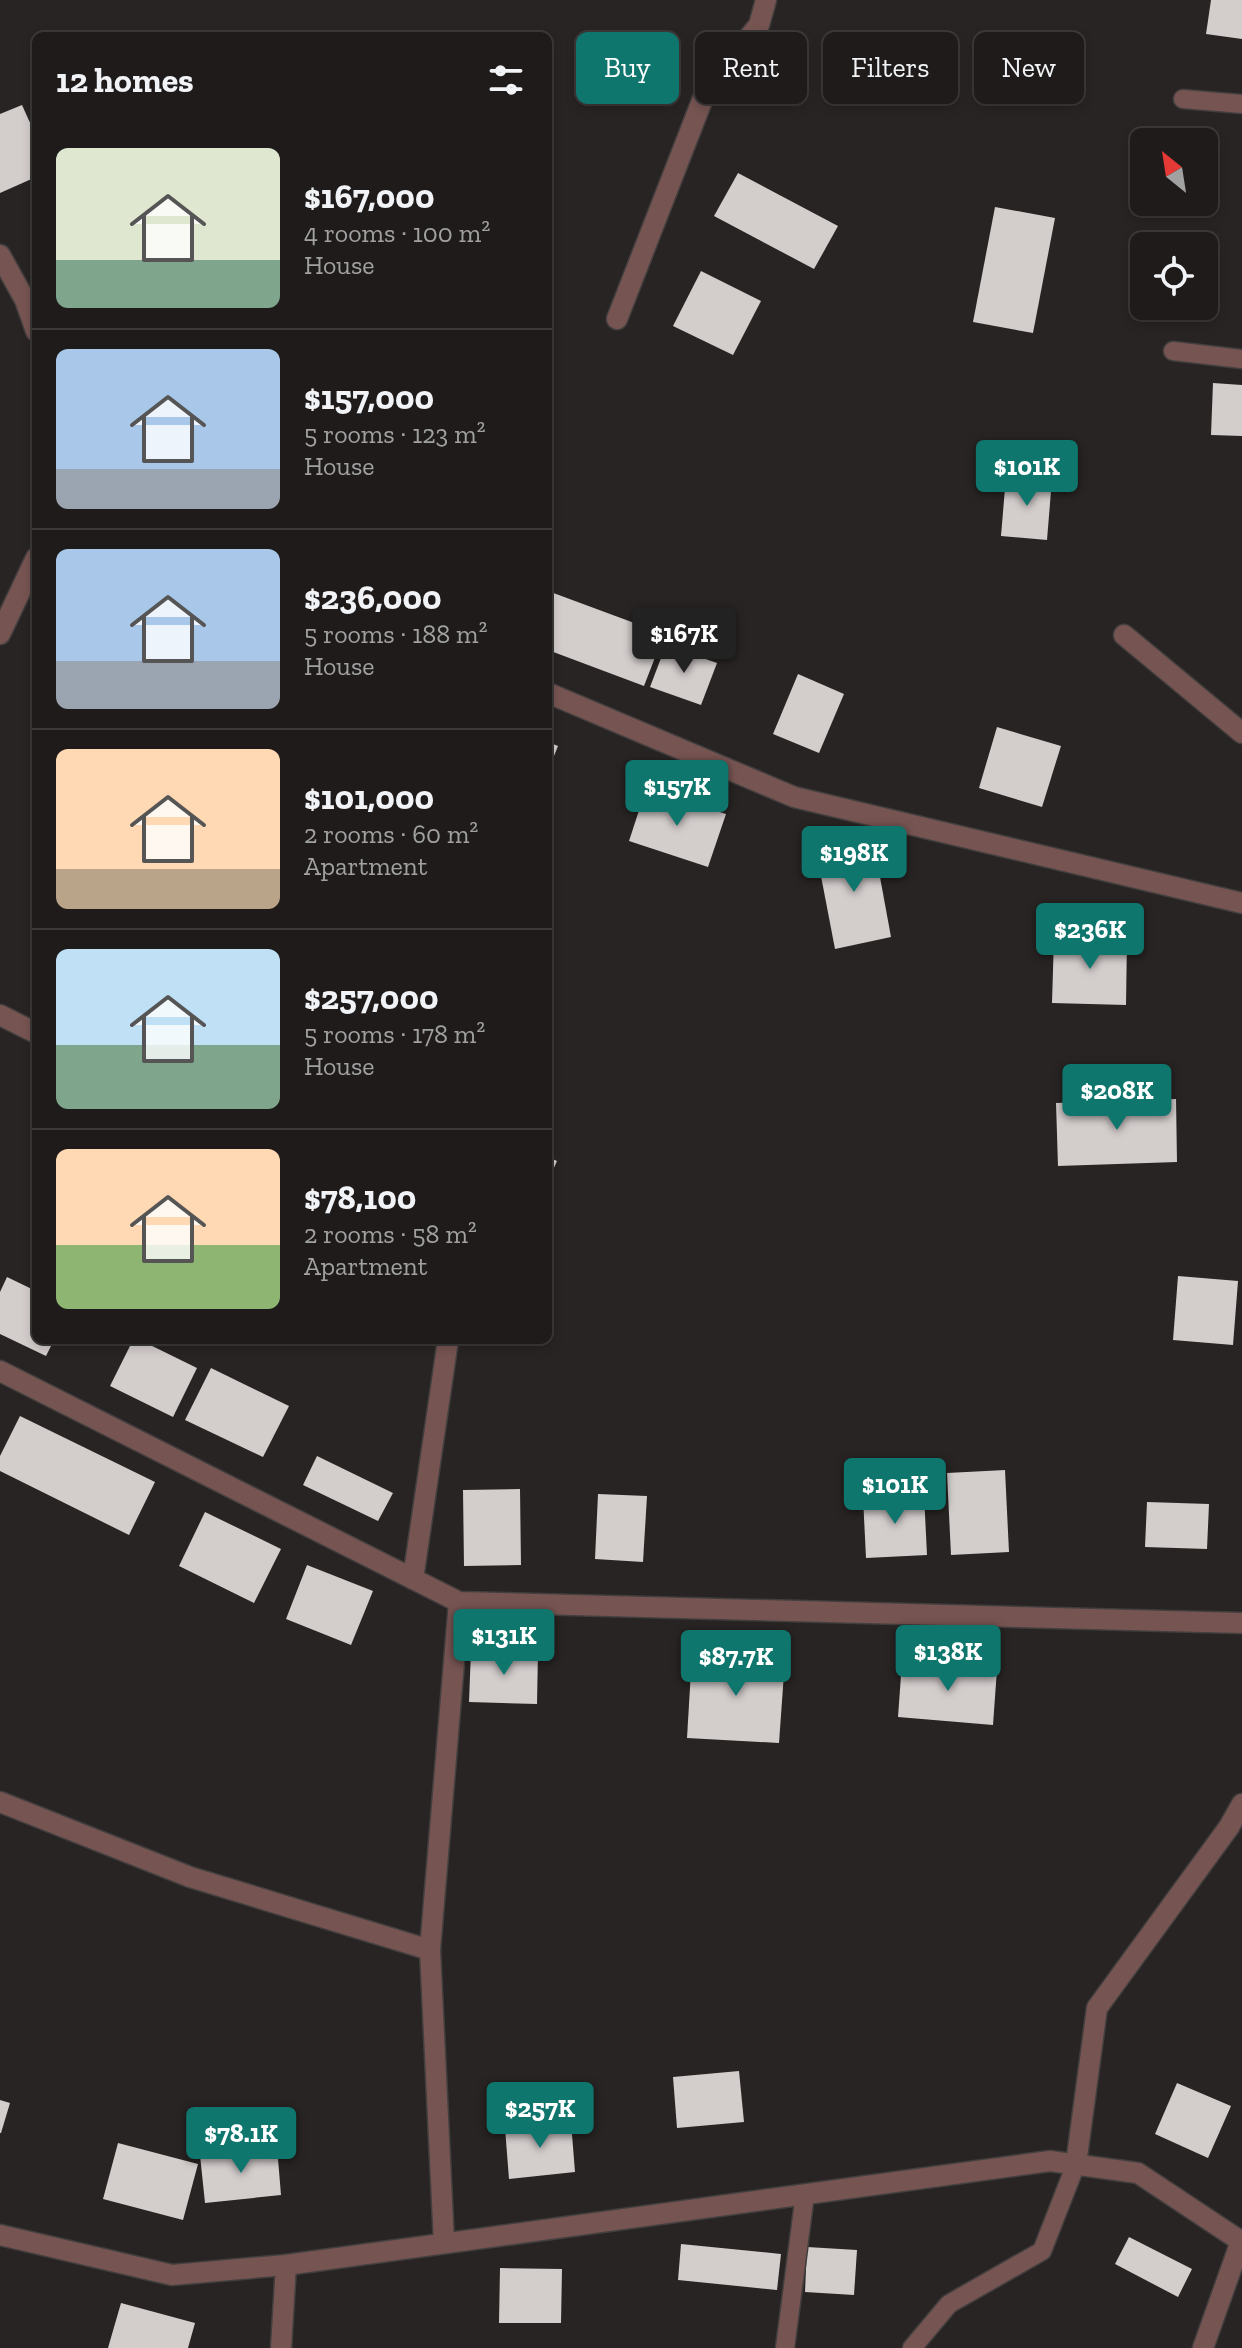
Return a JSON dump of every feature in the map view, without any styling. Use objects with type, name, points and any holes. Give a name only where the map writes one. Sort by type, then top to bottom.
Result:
[{"type":"street","points":[[617,319],[707,88],[759,25],[766,0]]},
{"type":"street","points":[[0,255],[25,300],[32,320]]},
{"type":"street","points":[[0,634],[32,566]]},
{"type":"street","points":[[1124,635],[1242,733]]},
{"type":"street","points":[[552,695],[794,797],[1242,903]]},
{"type":"street","points":[[0,1015],[32,1031]]},
{"type":"street","points":[[413,1579],[447,1344]]},
{"type":"street","points":[[0,1371],[459,1602],[1242,1623]]},
{"type":"street","points":[[444,2243],[430,1950],[459,1602]]},
{"type":"street","points":[[0,1802],[190,1877],[430,1950]]},
{"type":"street","points":[[1076,2164],[1097,2008],[1236,1828],[1242,1804]]},
{"type":"street","points":[[0,2235],[172,2275],[286,2265],[1050,2161],[1138,2173],[1241,2241],[1203,2348]]},
{"type":"street","points":[[281,2348],[286,2265]]},
{"type":"lane","points":[[1183,99],[1242,104]]},
{"type":"lane","points":[[1173,351],[1242,359]]},
{"type":"lane","points":[[912,2348],[949,2304],[1042,2251],[1076,2164]]},
{"type":"lane","points":[[785,2348],[805,2194]]},
{"type":"building","points":[[1211,0],[1242,0],[1242,39],[1206,34]]},
{"type":"building","points":[[22,105],[32,127],[32,179],[0,193],[0,114]]},
{"type":"building","points":[[738,173],[838,226],[814,269],[714,216]]},
{"type":"building","points":[[995,207],[1055,218],[1033,333],[973,322]]},
{"type":"building","points":[[701,271],[761,301],[733,355],[673,326]]},
{"type":"building","points":[[1213,383],[1242,385],[1242,436],[1211,435]]},
{"type":"building","points":[[1006,476],[1052,479],[1047,540],[1001,536]]},
{"type":"building","points":[[552,592],[664,634],[644,686],[552,652]]},
{"type":"building","points":[[666,645],[717,663],[701,705],[650,687]]},
{"type":"building","points":[[798,674],[844,694],[819,753],[773,734]]},
{"type":"building","points":[[997,727],[1061,746],[1042,807],[979,788]]},
{"type":"building","points":[[552,744],[558,746],[552,761]]},
{"type":"building","points":[[646,789],[726,814],[708,867],[629,841]]},
{"type":"building","points":[[873,839],[891,937],[835,949],[816,850]]},
{"type":"building","points":[[1054,937],[1127,938],[1126,1005],[1052,1003]]},
{"type":"building","points":[[1176,1099],[1177,1162],[1058,1166],[1056,1103]]},
{"type":"building","points":[[1178,1276],[1238,1281],[1233,1345],[1173,1340]]},
{"type":"building","points":[[7,1277],[32,1289],[32,1344],[52,1344],[46,1356],[0,1334],[0,1292]]},
{"type":"building","points":[[131,1344],[148,1344],[197,1368],[173,1417],[110,1386]]},
{"type":"building","points":[[211,1368],[289,1406],[263,1457],[185,1420]]},
{"type":"building","points":[[20,1416],[155,1482],[129,1535],[0,1471],[0,1456]]},
{"type":"building","points":[[317,1456],[393,1493],[378,1521],[303,1485]]},
{"type":"building","points":[[1005,1470],[1009,1552],[951,1555],[947,1473]]},
{"type":"building","points":[[520,1489],[521,1565],[464,1566],[463,1490]]},
{"type":"building","points":[[598,1494],[647,1496],[643,1562],[595,1559]]},
{"type":"building","points":[[924,1494],[927,1555],[866,1558],[863,1497]]},
{"type":"building","points":[[1147,1502],[1209,1504],[1207,1549],[1145,1547]]},
{"type":"building","points":[[205,1512],[281,1549],[254,1603],[179,1566]]},
{"type":"building","points":[[307,1565],[373,1591],[351,1645],[286,1619]]},
{"type":"building","points":[[471,1650],[538,1652],[537,1704],[469,1702]]},
{"type":"building","points":[[692,1654],[785,1659],[779,1743],[687,1738]]},
{"type":"building","points":[[902,1662],[997,1669],[993,1725],[898,1717]]},
{"type":"building","points":[[739,2071],[744,2122],[677,2128],[673,2077]]},
{"type":"building","points":[[1177,2083],[1231,2106],[1208,2158],[1155,2134]]},
{"type":"building","points":[[0,2100],[10,2103],[1,2133],[0,2133]]},
{"type":"building","points":[[571,2122],[575,2172],[509,2179],[505,2128]]},
{"type":"building","points":[[118,2143],[198,2164],[183,2220],[103,2199]]},
{"type":"building","points":[[277,2147],[281,2195],[205,2203],[200,2155]]},
{"type":"building","points":[[1129,2237],[1192,2269],[1178,2297],[1115,2264]]},
{"type":"building","points":[[681,2244],[781,2254],[777,2290],[678,2280]]},
{"type":"building","points":[[807,2247],[857,2250],[854,2295],[805,2292]]},
{"type":"building","points":[[500,2268],[562,2269],[561,2323],[499,2323]]},
{"type":"building","points":[[121,2303],[195,2323],[188,2348],[108,2348]]}]
